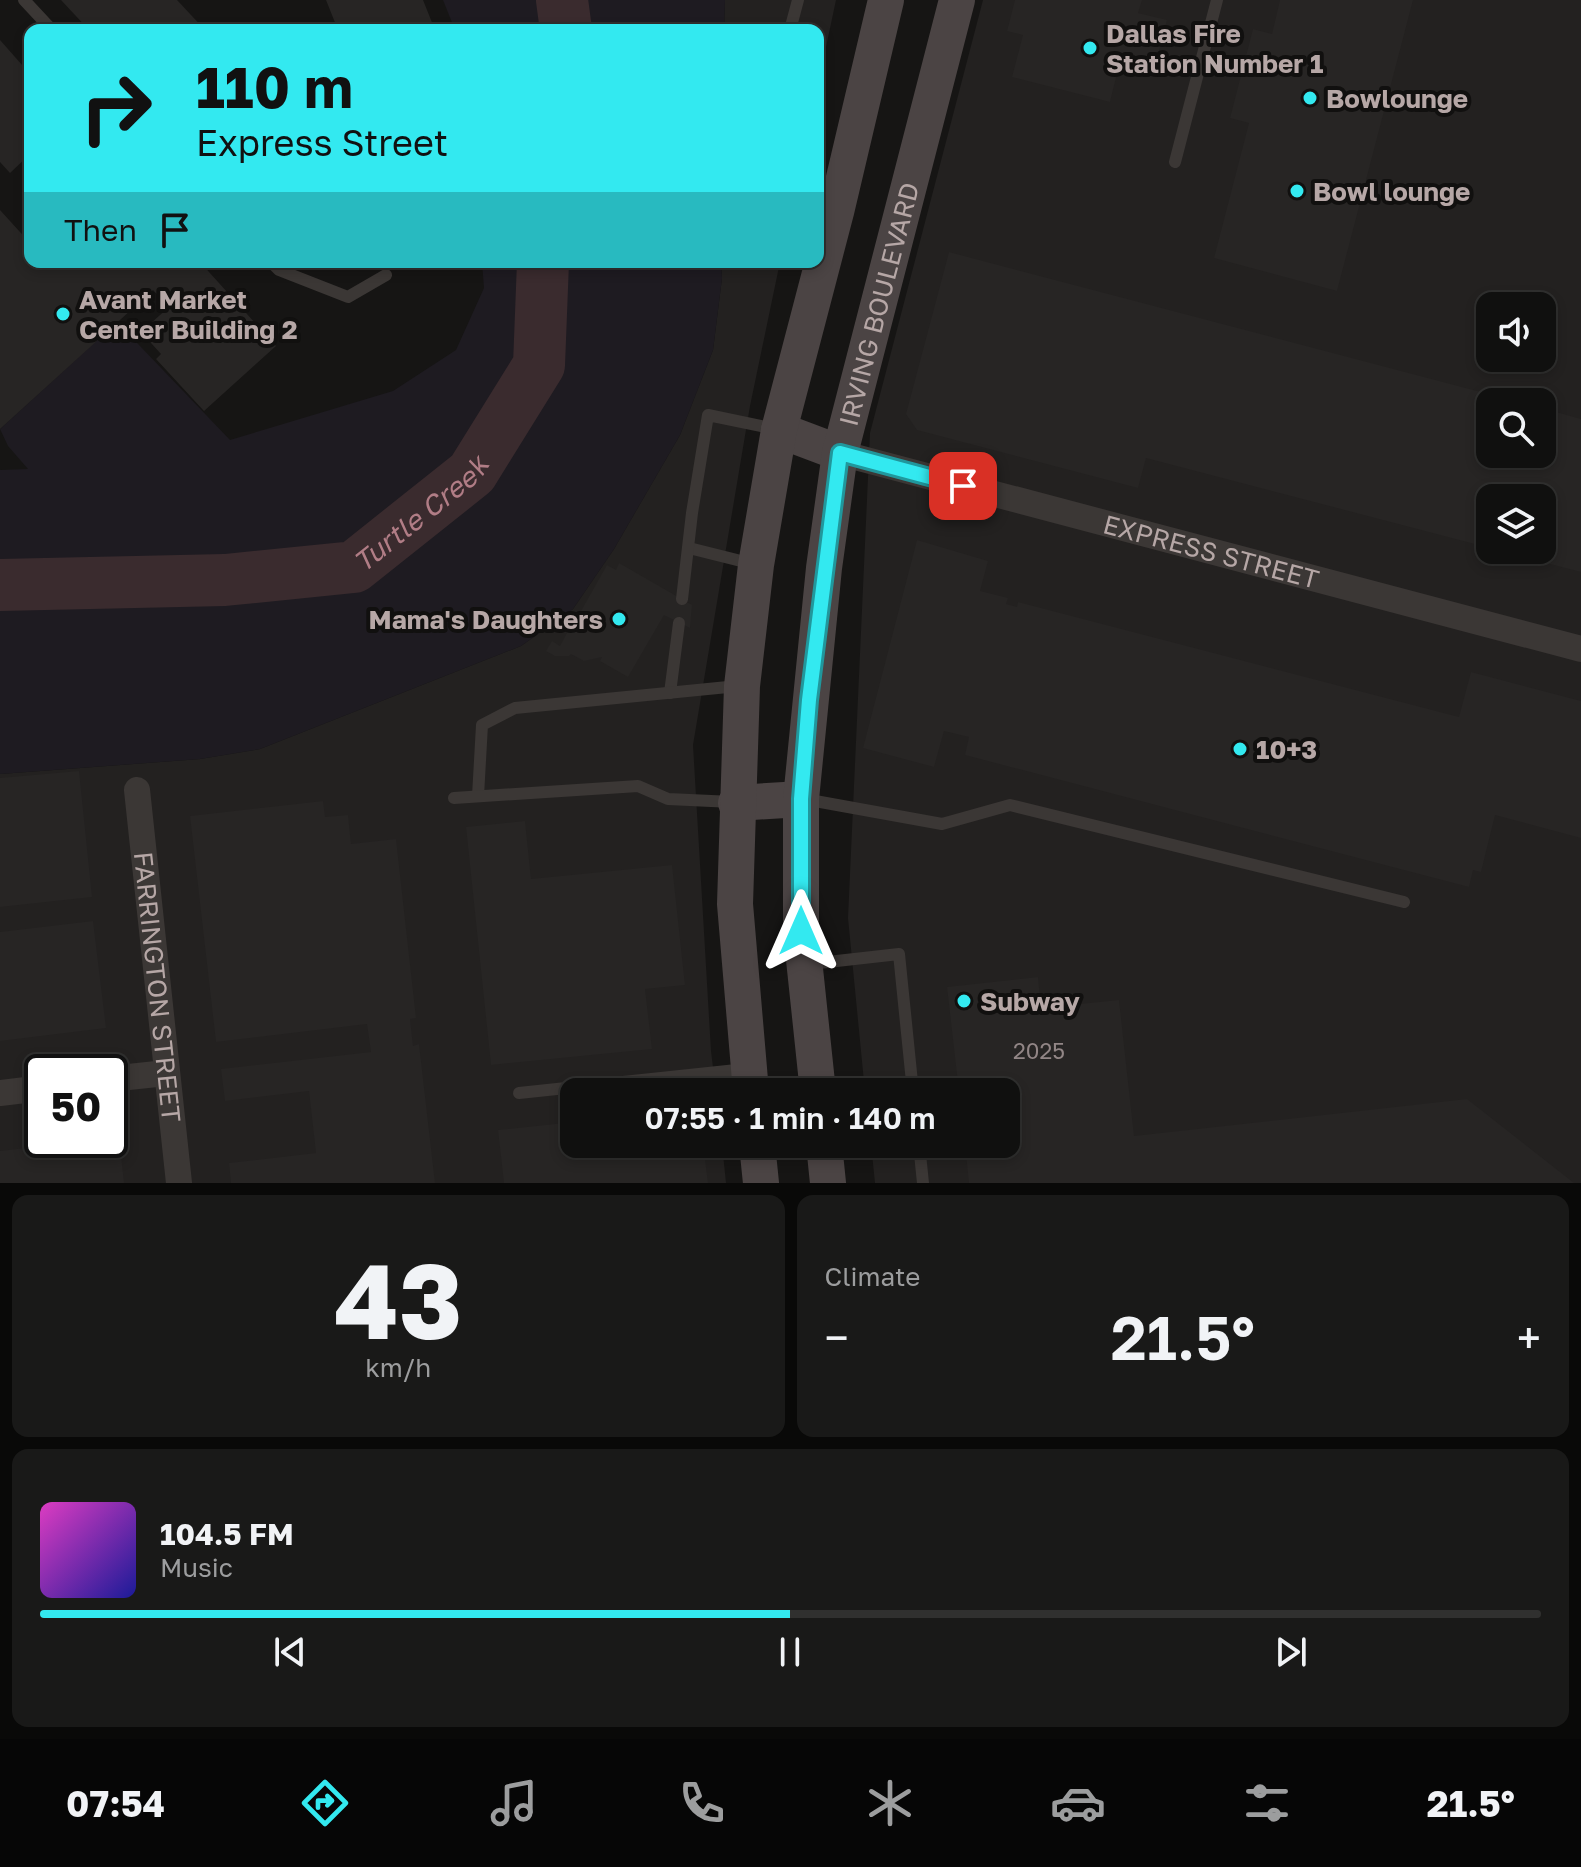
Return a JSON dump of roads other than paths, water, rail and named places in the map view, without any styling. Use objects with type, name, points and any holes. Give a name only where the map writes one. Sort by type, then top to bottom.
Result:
[{"type":"main road","points":[[824,243],[886,0]]},
{"type":"main road","name":"IRVING BOULEVARD","points":[[816,1078],[804,965],[801,799],[811,686],[840,453],[957,0]]},
{"type":"main road","points":[[750,1078],[735,904],[742,686],[756,565],[779,430],[818,268]]},
{"type":"main road","points":[[779,430],[840,453]]},
{"type":"main road","points":[[736,803],[801,799]]},
{"type":"main road","points":[[758,1158],[761,1183]]},
{"type":"main road","points":[[825,1158],[828,1183]]},
{"type":"street","name":"EXPRESS STREET","points":[[840,453],[1581,649]]},
{"type":"street","name":"FARRINGTON STREET","points":[[137,790],[179,1183]]},
{"type":"street","points":[[128,1077],[166,1073]]},
{"type":"street","points":[[0,1093],[24,1090]]},
{"type":"lane","points":[[24,0],[46,24]]},
{"type":"lane","points":[[792,24],[798,0]]},
{"type":"lane","points":[[1175,162],[1217,0]]},
{"type":"lane","points":[[277,268],[348,297],[386,275]]},
{"type":"lane","points":[[682,599],[708,415],[779,430]]},
{"type":"lane","points":[[689,548],[756,565]]},
{"type":"lane","points":[[670,693],[679,623]]},
{"type":"lane","points":[[478,796],[482,725],[515,708],[742,686]]},
{"type":"lane","points":[[454,798],[638,786],[668,799],[736,803]]},
{"type":"lane","points":[[801,799],[942,824],[1010,805],[1404,902]]},
{"type":"lane","points":[[804,965],[899,954],[912,1078]]},
{"type":"lane","points":[[519,1093],[560,1091]]},
{"type":"lane","points":[[920,1158],[923,1183]]},
{"type":"waterway","name":"Turtle Creek","points":[[562,0],[565,24]]},
{"type":"waterway","name":"Turtle Creek","points":[[0,585],[225,580],[354,567],[472,473],[539,365],[543,268]]},
{"type":"place","name":"Dallas Fire Station Number 1","points":[[1090,48]]},
{"type":"place","name":"Bowlounge","points":[[1310,98]]},
{"type":"place","name":"Bowl lounge","points":[[1297,191]]},
{"type":"place","name":"Avant Market Center Building 2","points":[[63,314]]},
{"type":"place","name":"Mama's Daughters","points":[[619,619]]},
{"type":"place","name":"10+3","points":[[1240,749]]},
{"type":"place","name":"Subway","points":[[964,1001]]}]
